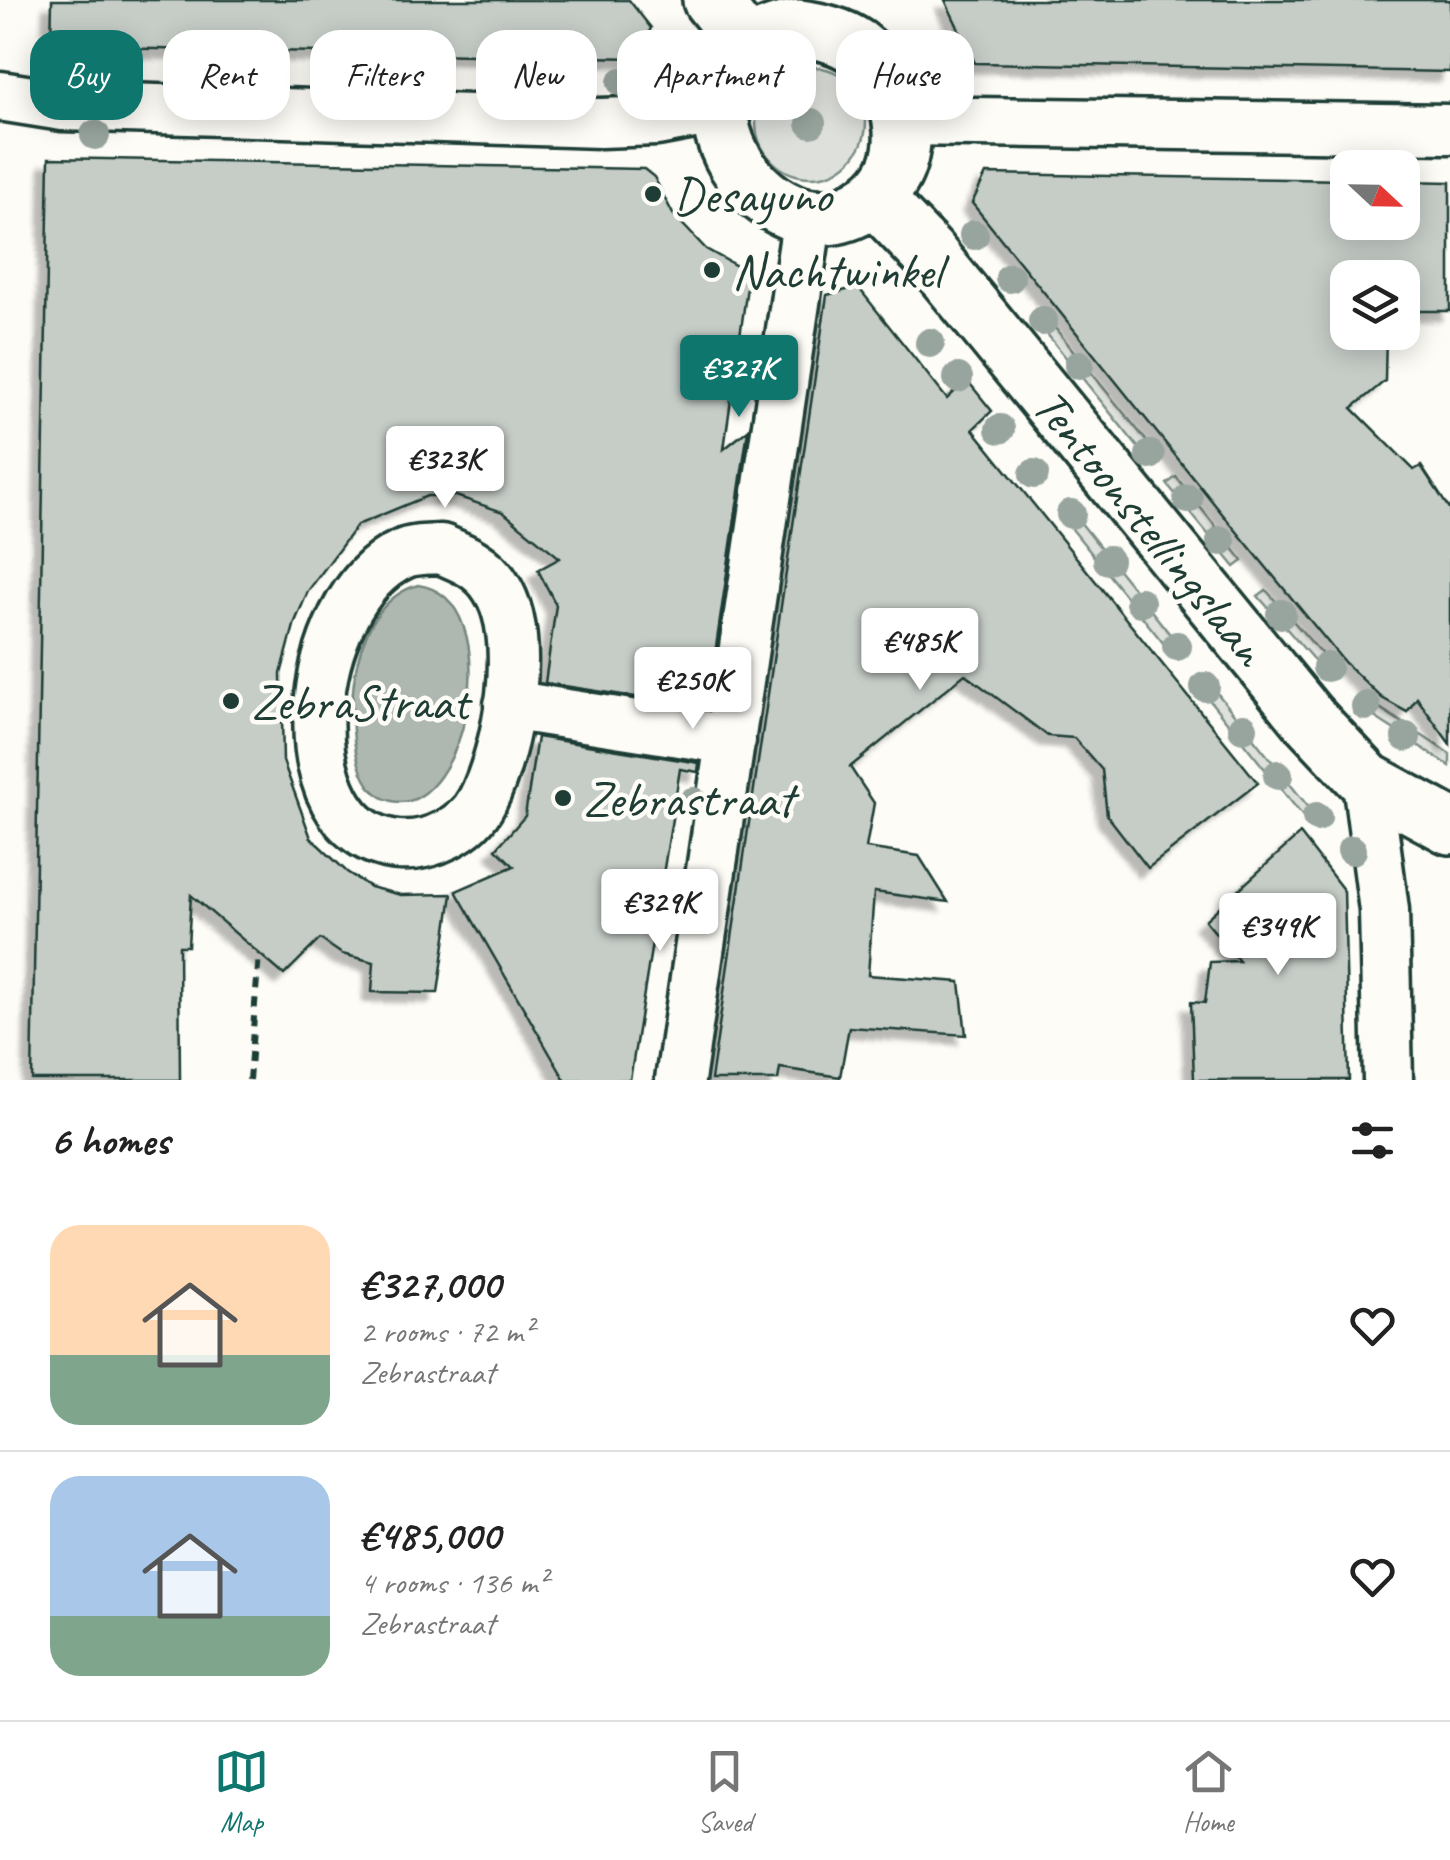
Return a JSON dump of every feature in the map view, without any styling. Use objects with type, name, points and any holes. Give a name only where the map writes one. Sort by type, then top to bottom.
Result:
[{"type":"street","points":[[711,0],[735,30]]},
{"type":"street","points":[[722,120],[728,153],[744,179],[767,200],[808,214],[851,212],[875,198],[892,177],[902,150],[902,121],[894,92],[878,66],[855,46],[833,16],[786,30]]},
{"type":"street","points":[[0,96],[63,106],[600,123],[657,120]]},
{"type":"street","points":[[902,121],[1450,129]]},
{"type":"street","name":"Tentoonstellingslaan","points":[[875,198],[927,252],[1308,718],[1366,781],[1450,826]]},
{"type":"street","points":[[680,1080],[808,214]]},
{"type":"street","points":[[441,549],[472,562],[495,585],[511,627],[514,656],[508,705],[481,804],[458,827],[430,842],[397,845],[366,832],[342,809],[328,781],[320,750],[320,682],[340,618],[357,590],[379,568],[408,552],[441,549]]},
{"type":"street","points":[[508,705],[731,740]]},
{"type":"street","points":[[1366,781],[1384,910],[1388,1080]]},
{"type":"path","points":[[249,1080],[260,954]]},
{"type":"shaded area","points":[[816,67],[836,74],[836,120],[866,120],[865,133],[850,161],[832,172],[811,177],[790,172],[772,161],[761,143],[756,122],[816,120]]},
{"type":"shaded area","points":[[1042,312],[1157,454],[1149,461],[1035,319]]},
{"type":"shaded area","points":[[1176,477],[1243,561],[1235,567],[1167,484]]},
{"type":"shaded area","points":[[1068,507],[1185,653],[1176,659],[1060,514]]},
{"type":"shaded area","points":[[418,585],[447,599],[464,627],[470,664],[468,704],[457,744],[440,776],[418,797],[392,801],[375,792],[361,770],[354,741],[353,688],[366,635],[379,613],[396,596]]},
{"type":"shaded area","points":[[1266,590],[1333,667],[1326,674],[1258,596]]},
{"type":"shaded area","points":[[1206,679],[1322,824],[1314,830],[1198,686]]},
{"type":"shaded area","points":[[1363,697],[1450,754],[1450,766],[1356,705]]},
{"type":"building","points":[[52,0],[629,0],[651,28],[617,30],[617,58],[597,57],[597,30],[476,30],[476,55],[456,55],[456,30],[310,30],[310,52],[290,51],[290,30],[163,30],[163,49],[143,49],[143,30],[51,30]]},
{"type":"building","points":[[945,0],[1450,0],[1450,72],[975,63],[974,30],[959,30]]},
{"type":"building","points":[[49,158],[644,169],[654,177],[673,214],[706,249],[749,273],[724,449],[748,430],[707,708],[545,683],[556,605],[538,570],[560,558],[503,512],[456,496],[427,496],[357,525],[308,591],[295,622],[281,674],[283,761],[311,838],[347,872],[370,887],[401,895],[452,894],[438,993],[372,992],[374,962],[342,954],[320,939],[284,975],[191,895],[188,946],[179,946],[180,1080],[32,1080]]},
{"type":"building","points":[[986,174],[1330,180],[1330,240],[1420,240],[1420,181],[1450,182],[1450,311],[1420,311],[1420,260],[1330,260],[1330,350],[1386,350],[1385,381],[1352,408],[1414,470],[1421,466],[1450,510],[1450,744],[1417,698],[1407,712],[1382,698],[1345,663],[972,203]]},
{"type":"building","points":[[858,287],[947,399],[967,380],[992,411],[973,429],[1258,783],[1148,868],[1107,815],[1102,770],[1074,738],[1048,736],[965,674],[850,767],[874,803],[866,848],[919,856],[948,902],[874,892],[868,975],[960,982],[966,1035],[849,1027],[840,1077],[780,1068],[778,1080],[711,1080],[827,295]]},
{"type":"building","points":[[537,737],[699,763],[698,772],[680,769],[630,1080],[565,1080],[456,891],[514,866],[496,849],[525,816]]},
{"type":"building","points":[[1300,834],[1344,891],[1349,1080],[1194,1080],[1191,1002],[1205,1003],[1210,962],[1239,961],[1205,920]]},
{"type":"place","name":"Desayuno","points":[[653,194]]},
{"type":"place","name":"Nachtwinkel","points":[[712,270]]},
{"type":"place","name":"ZebraStraat","points":[[231,701]]},
{"type":"place","name":"Zebrastraat","points":[[563,798]]}]
